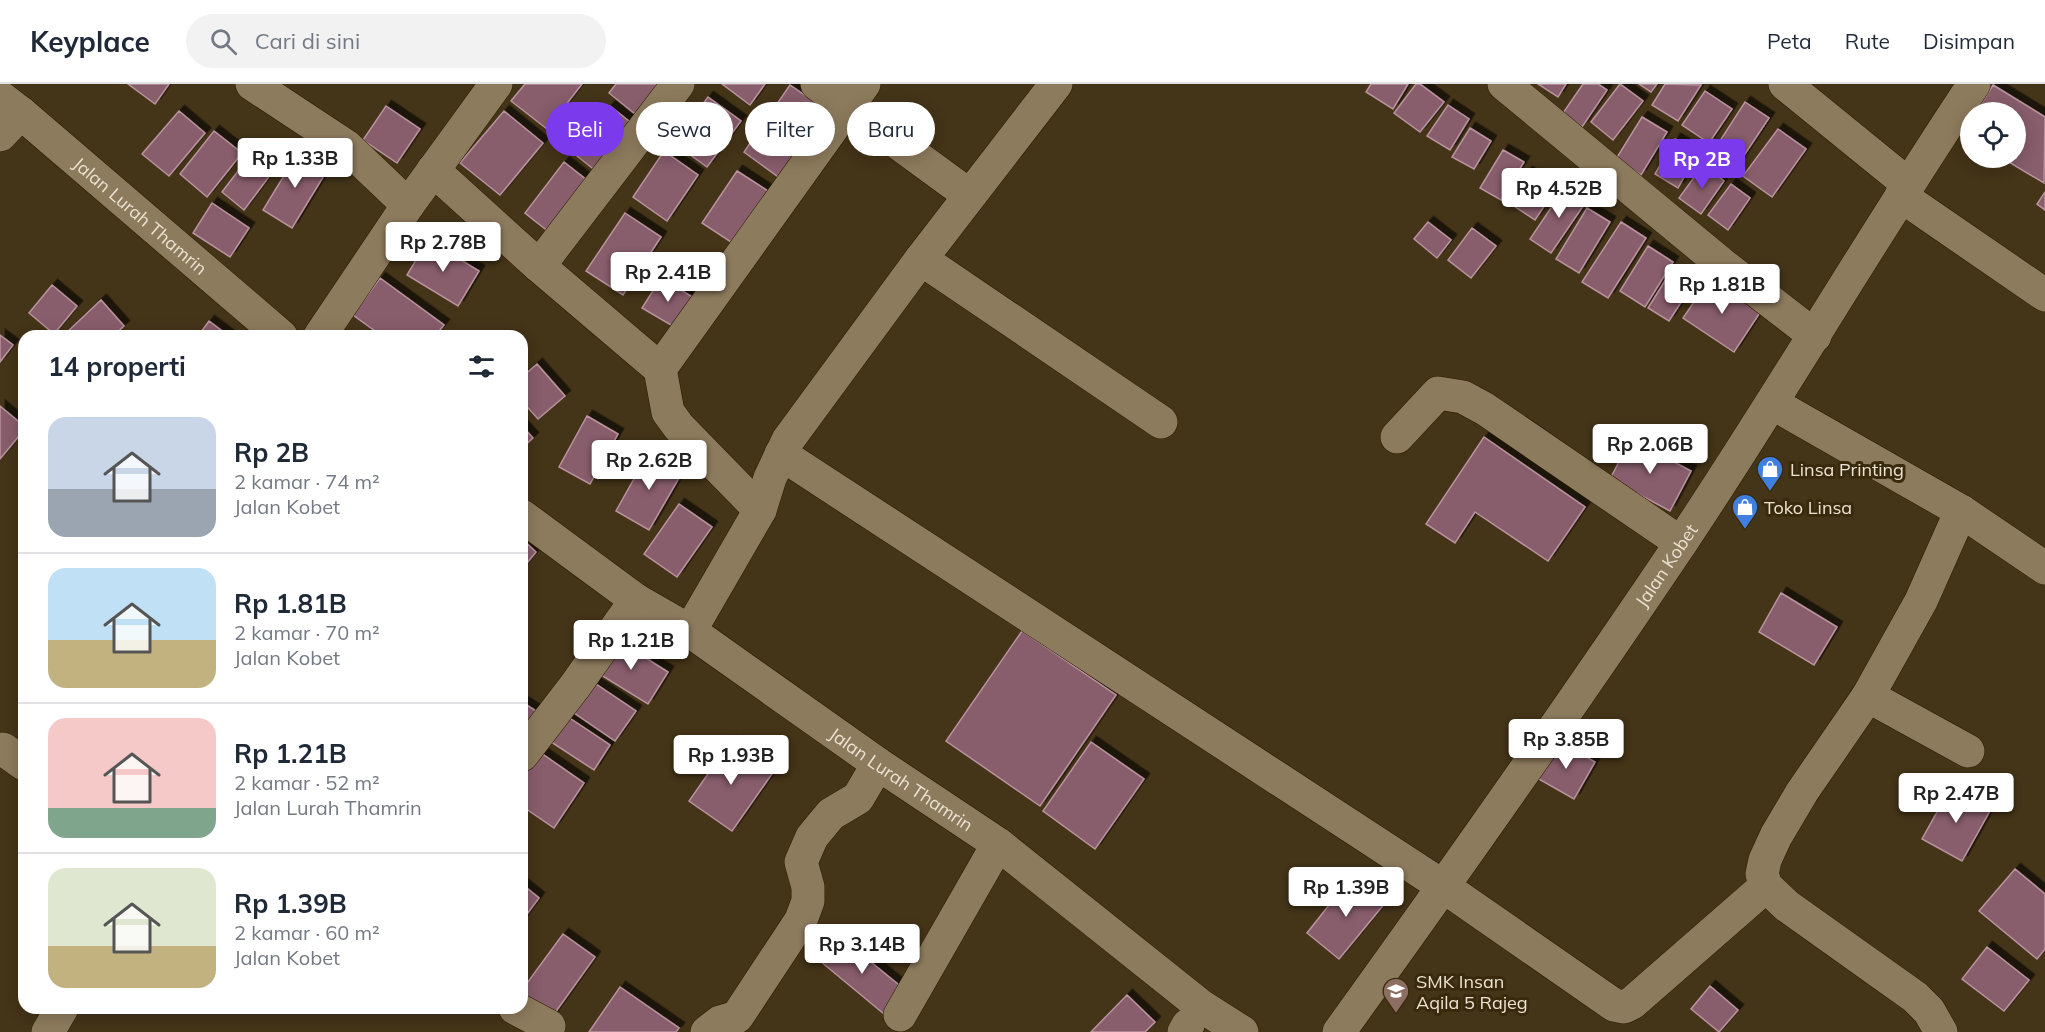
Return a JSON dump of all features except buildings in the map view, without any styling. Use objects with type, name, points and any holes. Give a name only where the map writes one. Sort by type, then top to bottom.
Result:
[{"type":"street","points":[[252,84],[346,146],[408,205]]},
{"type":"street","points":[[324,330],[408,205],[496,84]]},
{"type":"street","points":[[539,266],[678,84]]},
{"type":"street","points":[[817,84],[855,95],[969,195]]},
{"type":"street","points":[[690,631],[760,510],[788,440],[969,195],[1056,84]]},
{"type":"street","points":[[1504,84],[1723,265],[1815,336]]},
{"type":"street","points":[[1785,84],[1904,190],[2045,295]]},
{"type":"street","name":"Jalan Kobet","points":[[1338,1032],[1444,887],[1681,543],[1815,336],[1904,190],[1974,84]]},
{"type":"street","points":[[660,369],[855,95]]},
{"type":"street","name":"Jalan Lurah Thamrin","points":[[7,115],[274,330]]},
{"type":"street","points":[[433,170],[539,266],[660,369],[668,412],[679,427],[760,510]]},
{"type":"street","points":[[921,259],[1161,422]]},
{"type":"street","points":[[1397,437],[1438,393],[1463,396],[1681,543]]},
{"type":"street","points":[[1772,403],[1961,512],[2045,568]]},
{"type":"street","points":[[781,454],[1444,887],[1608,1001],[1624,1007],[1632,1003],[1766,886]]},
{"type":"street","points":[[1941,1032],[1929,1011],[1915,997],[1787,906],[1766,886],[1762,873],[1776,836],[1802,792],[1868,696],[1921,601],[1961,512]]},
{"type":"street","name":"Jalan Lurah Thamrin","points":[[528,520],[636,600],[690,631],[878,764],[998,844],[1193,1024],[1242,1032]]},
{"type":"street","points":[[528,747],[636,600]]},
{"type":"street","points":[[1868,696],[1968,751]]},
{"type":"street","points":[[707,1032],[720,1022],[737,1017],[801,920],[808,901],[808,887],[801,862],[812,837],[831,814],[858,798],[878,764]]},
{"type":"street","points":[[900,1015],[998,844]]},
{"type":"street","points":[[48,1032],[58,1014]]},
{"type":"street","points":[[526,1014],[549,1026]]},
{"type":"place","name":"Linsa Printing","points":[[1770,492]]},
{"type":"place","name":"Toko Linsa","points":[[1745,530]]},
{"type":"place","name":"SMK Insan Aqila 5 Rajeg","points":[[1396,1014]]}]
